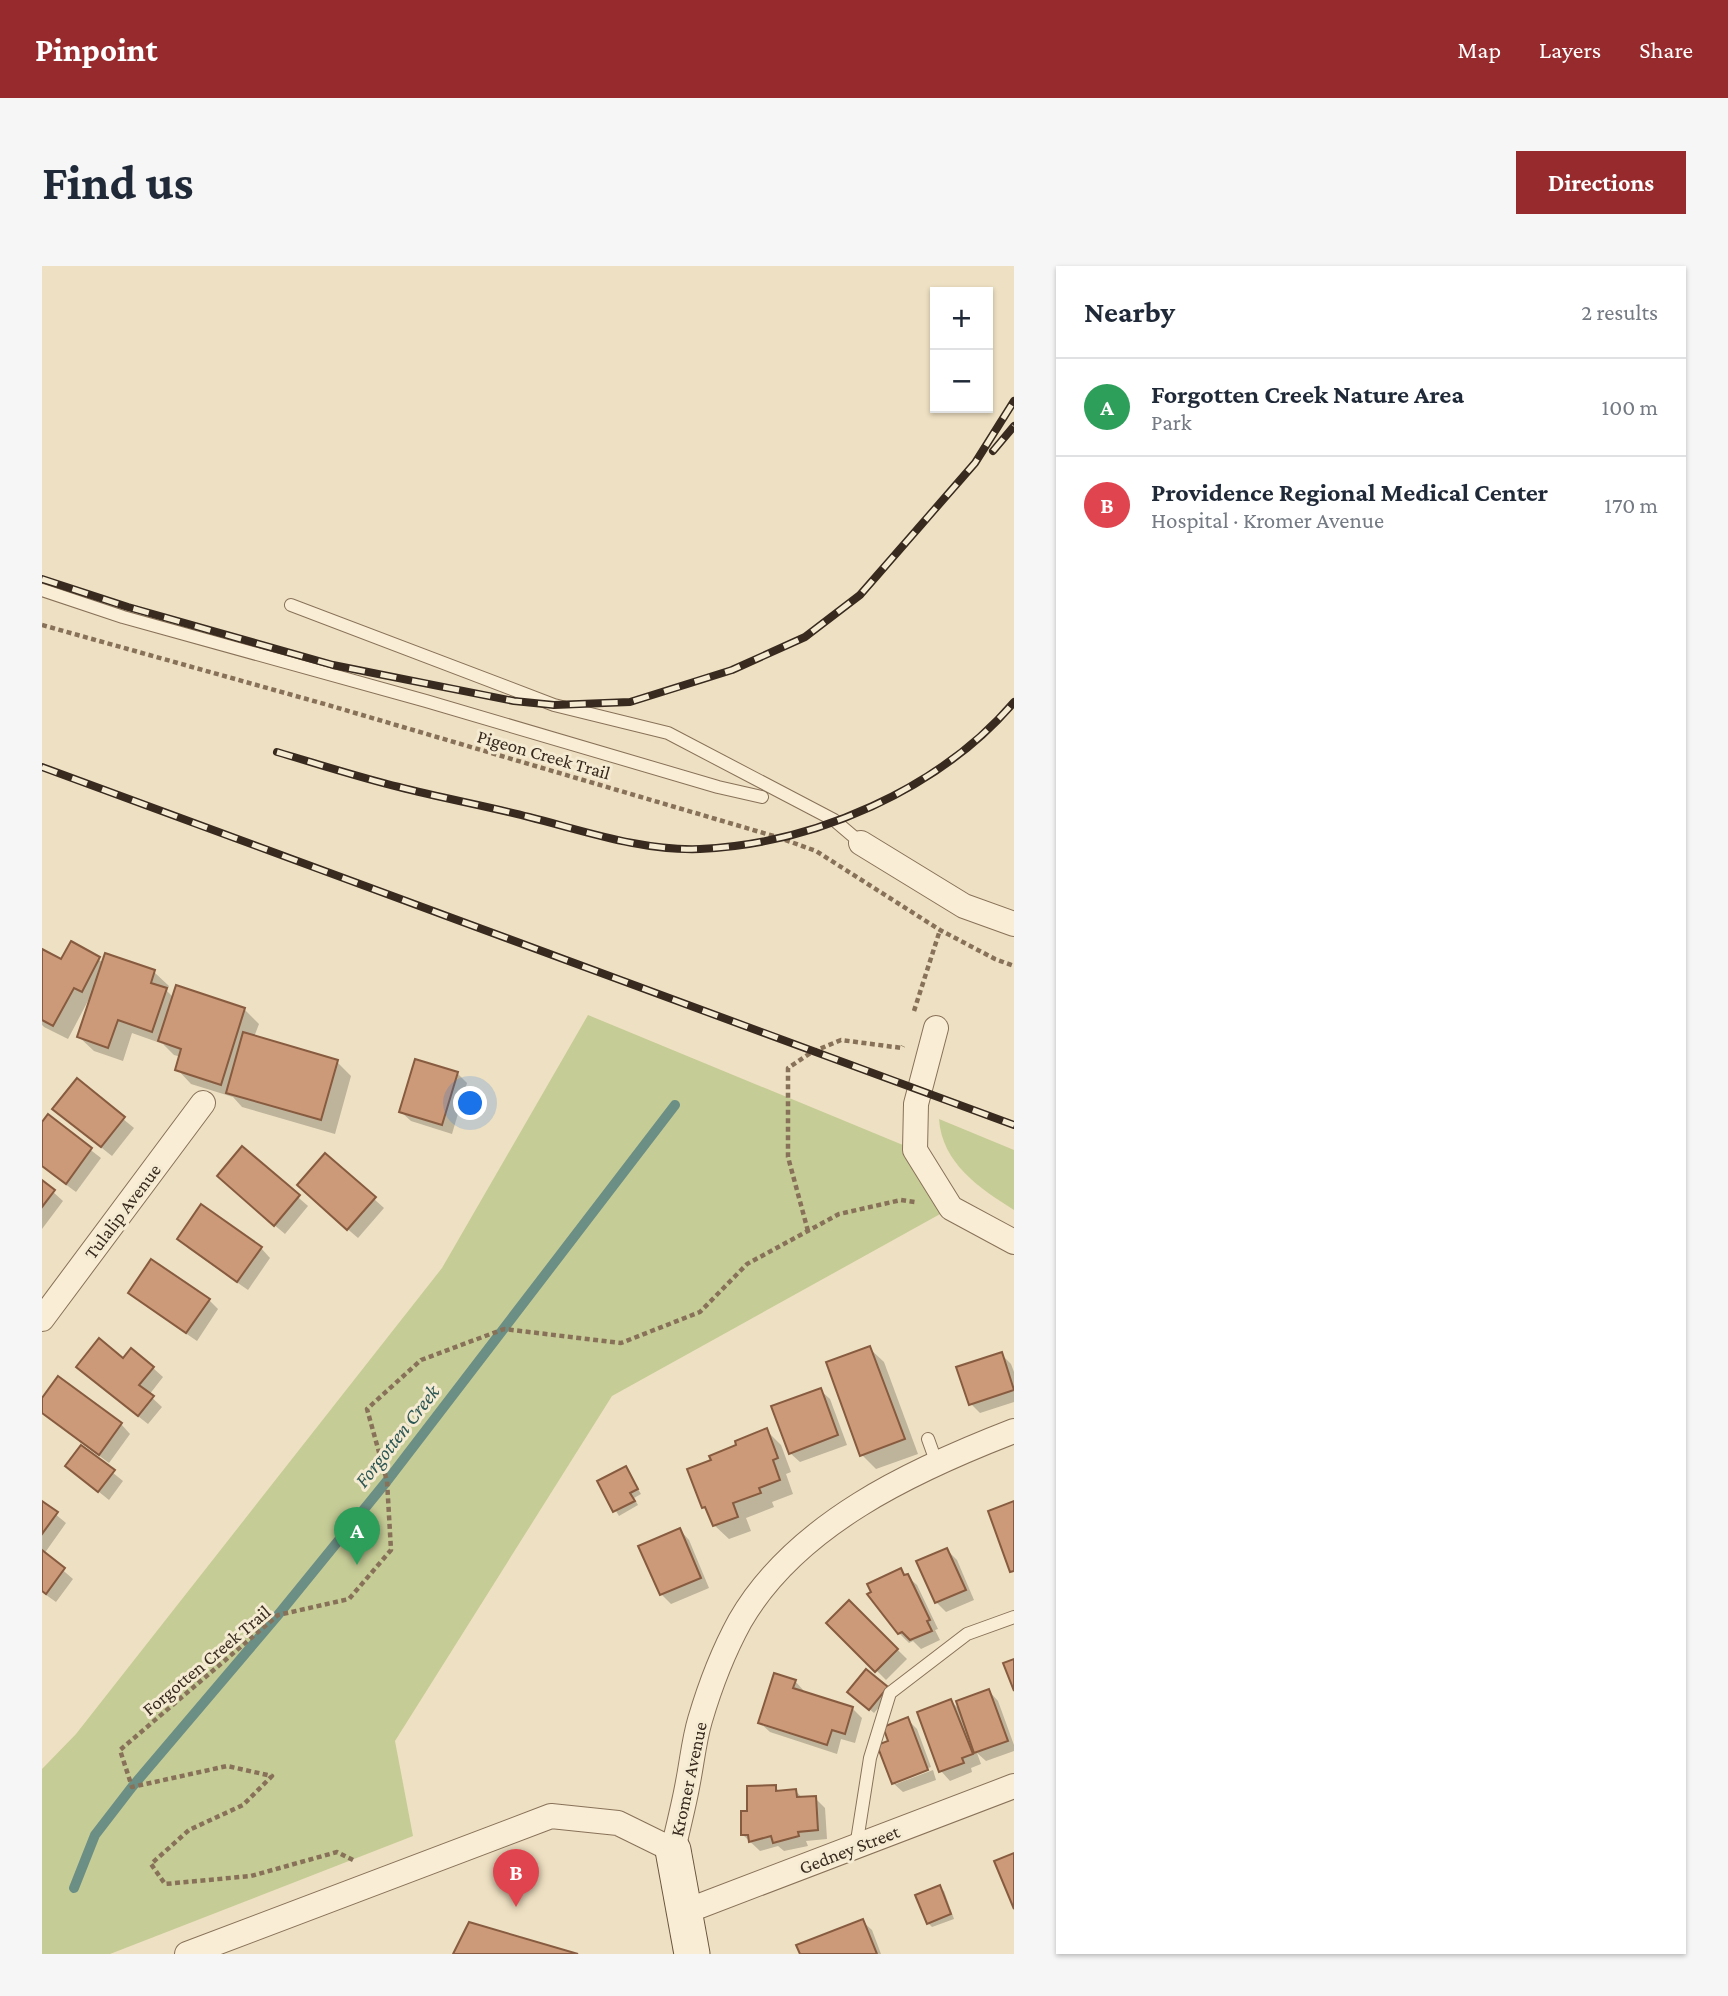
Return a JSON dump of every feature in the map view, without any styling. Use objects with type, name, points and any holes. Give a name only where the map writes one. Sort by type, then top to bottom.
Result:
[{"type":"street","points":[[861,843],[964,906],[1014,924]]},
{"type":"street","points":[[936,1028],[916,1104],[915,1150],[951,1208],[1014,1242]]},
{"type":"street","name":"Tulalip Avenue","points":[[42,1319],[202,1103]]},
{"type":"street","name":"Kromer Avenue","points":[[187,1954],[551,1816],[618,1823],[673,1850],[699,1722],[718,1669],[740,1621],[769,1581],[802,1546],[875,1495],[937,1464],[1014,1432]]},
{"type":"street","name":"Gedney Street","points":[[684,1912],[1014,1786]]},
{"type":"street","points":[[673,1850],[692,1954]]},
{"type":"lane","points":[[42,590],[122,617],[426,701],[718,787],[762,797]]},
{"type":"lane","points":[[291,605],[554,705],[668,733],[834,820],[861,843]]},
{"type":"lane","points":[[928,1439],[937,1464]]},
{"type":"lane","points":[[856,1846],[870,1758],[890,1693],[967,1634],[1014,1617]]},
{"type":"path","name":"Pigeon Creek Trail","points":[[42,625],[328,705],[777,837],[816,851],[940,930],[1014,966]]},
{"type":"path","points":[[914,1012],[940,930]]},
{"type":"path","points":[[808,1231],[788,1157],[788,1068],[811,1052],[841,1040],[902,1048],[906,1036]]},
{"type":"path","name":"Forgotten Creek Trail","points":[[357,1863],[337,1852],[251,1876],[165,1884],[151,1864],[189,1830],[243,1805],[272,1776],[227,1766],[132,1787],[120,1750],[278,1615],[349,1599],[391,1550],[387,1481],[367,1409],[421,1360],[504,1329],[621,1343],[700,1312],[747,1264],[839,1214],[901,1200],[951,1208]]},
{"type":"green space","points":[[588,1015],[915,1150],[951,1208],[612,1396],[395,1741],[413,1836],[110,1954],[42,1954],[42,1769],[76,1734],[442,1268]]},
{"type":"green space","points":[[939,1119],[1014,1150],[1014,1210],[988,1193],[955,1161],[947,1149]]},
{"type":"building","points":[[71,941],[100,957],[82,992],[74,988],[53,1026],[42,1020],[42,949],[61,959]]},
{"type":"building","points":[[105,953],[155,970],[151,983],[167,988],[152,1032],[118,1020],[108,1048],[77,1037]]},
{"type":"building","points":[[176,985],[245,1008],[221,1085],[175,1070],[181,1049],[158,1041]]},
{"type":"building","points":[[243,1032],[338,1060],[321,1120],[226,1093]]},
{"type":"building","points":[[415,1059],[458,1072],[442,1125],[399,1112]]},
{"type":"building","points":[[77,1078],[125,1117],[101,1147],[52,1109]]},
{"type":"building","points":[[48,1114],[92,1148],[66,1184],[42,1166],[42,1122]]},
{"type":"building","points":[[242,1146],[300,1195],[274,1226],[217,1176]]},
{"type":"building","points":[[325,1153],[376,1197],[347,1230],[297,1185]]},
{"type":"building","points":[[42,1180],[55,1190],[42,1207]]},
{"type":"building","points":[[201,1204],[262,1247],[237,1282],[177,1239]]},
{"type":"building","points":[[151,1259],[210,1299],[186,1333],[128,1293]]},
{"type":"building","points":[[99,1338],[123,1358],[131,1348],[154,1367],[139,1385],[154,1396],[138,1416],[76,1367]]},
{"type":"building","points":[[870,1346],[905,1439],[860,1456],[826,1362]]},
{"type":"building","points":[[1002,1352],[1014,1390],[969,1405],[956,1367]]},
{"type":"building","points":[[58,1376],[122,1423],[99,1455],[42,1413],[42,1398]]},
{"type":"building","points":[[821,1388],[838,1435],[789,1454],[771,1406]]},
{"type":"building","points":[[767,1428],[778,1458],[773,1460],[780,1480],[759,1488],[761,1493],[733,1503],[738,1517],[713,1526],[705,1507],[702,1508],[687,1469],[711,1460],[709,1456],[736,1445],[735,1441]]},
{"type":"building","points":[[81,1445],[115,1470],[98,1492],[65,1466]]},
{"type":"building","points":[[626,1466],[638,1489],[630,1493],[635,1501],[613,1512],[597,1481]]},
{"type":"building","points":[[42,1501],[58,1512],[42,1534]]},
{"type":"building","points":[[1014,1501],[1014,1571],[1010,1572],[988,1511]]},
{"type":"building","points":[[680,1528],[701,1578],[660,1595],[638,1546]]},
{"type":"building","points":[[947,1548],[966,1590],[935,1603],[916,1561]]},
{"type":"building","points":[[42,1550],[65,1568],[46,1594],[42,1591]]},
{"type":"building","points":[[901,1568],[904,1575],[908,1574],[930,1620],[927,1621],[932,1631],[910,1640],[902,1632],[898,1634],[867,1594],[871,1592],[867,1584]]},
{"type":"building","points":[[849,1600],[898,1649],[875,1672],[826,1623]]},
{"type":"building","points":[[1014,1659],[1014,1691],[1003,1663]]},
{"type":"building","points":[[866,1669],[888,1687],[869,1710],[847,1692]]},
{"type":"building","points":[[774,1673],[796,1680],[793,1688],[853,1707],[845,1734],[832,1730],[827,1745],[758,1723]]},
{"type":"building","points":[[989,1689],[1008,1741],[974,1753],[956,1701]]},
{"type":"building","points":[[951,1699],[973,1754],[962,1758],[964,1763],[939,1772],[917,1712]]},
{"type":"building","points":[[908,1717],[928,1770],[892,1784],[877,1745],[888,1741],[883,1727]]},
{"type":"building","points":[[776,1785],[776,1791],[796,1789],[797,1797],[816,1796],[818,1830],[798,1832],[799,1836],[773,1843],[771,1836],[749,1842],[748,1835],[741,1835],[741,1811],[747,1811],[747,1786]]},
{"type":"building","points":[[1014,1853],[1014,1909],[994,1861]]},
{"type":"building","points":[[940,1885],[951,1914],[927,1924],[915,1895]]},
{"type":"building","points":[[863,1919],[877,1954],[800,1954],[796,1945]]},
{"type":"building","points":[[469,1922],[578,1954],[453,1954]]},
{"type":"waterway","name":"Forgotten Creek","points":[[74,1888],[95,1835],[387,1481],[675,1105]]},
{"type":"railway","points":[[42,579],[128,607],[333,665],[514,701],[554,705],[630,702],[732,670],[805,637],[860,595],[975,463],[1014,401]]},
{"type":"railway","points":[[993,451],[1014,426]]},
{"type":"railway","points":[[277,752],[384,783],[613,839],[656,847],[700,849],[743,845],[787,836],[872,806],[950,761],[984,733],[1014,702]]},
{"type":"railway","points":[[42,767],[1014,1125]]},
{"type":"place","name":"Forgotten Creek Nature Area","points":[[357,1565]]},
{"type":"place","name":"Providence Regional Medical Center","points":[[516,1907]]}]
